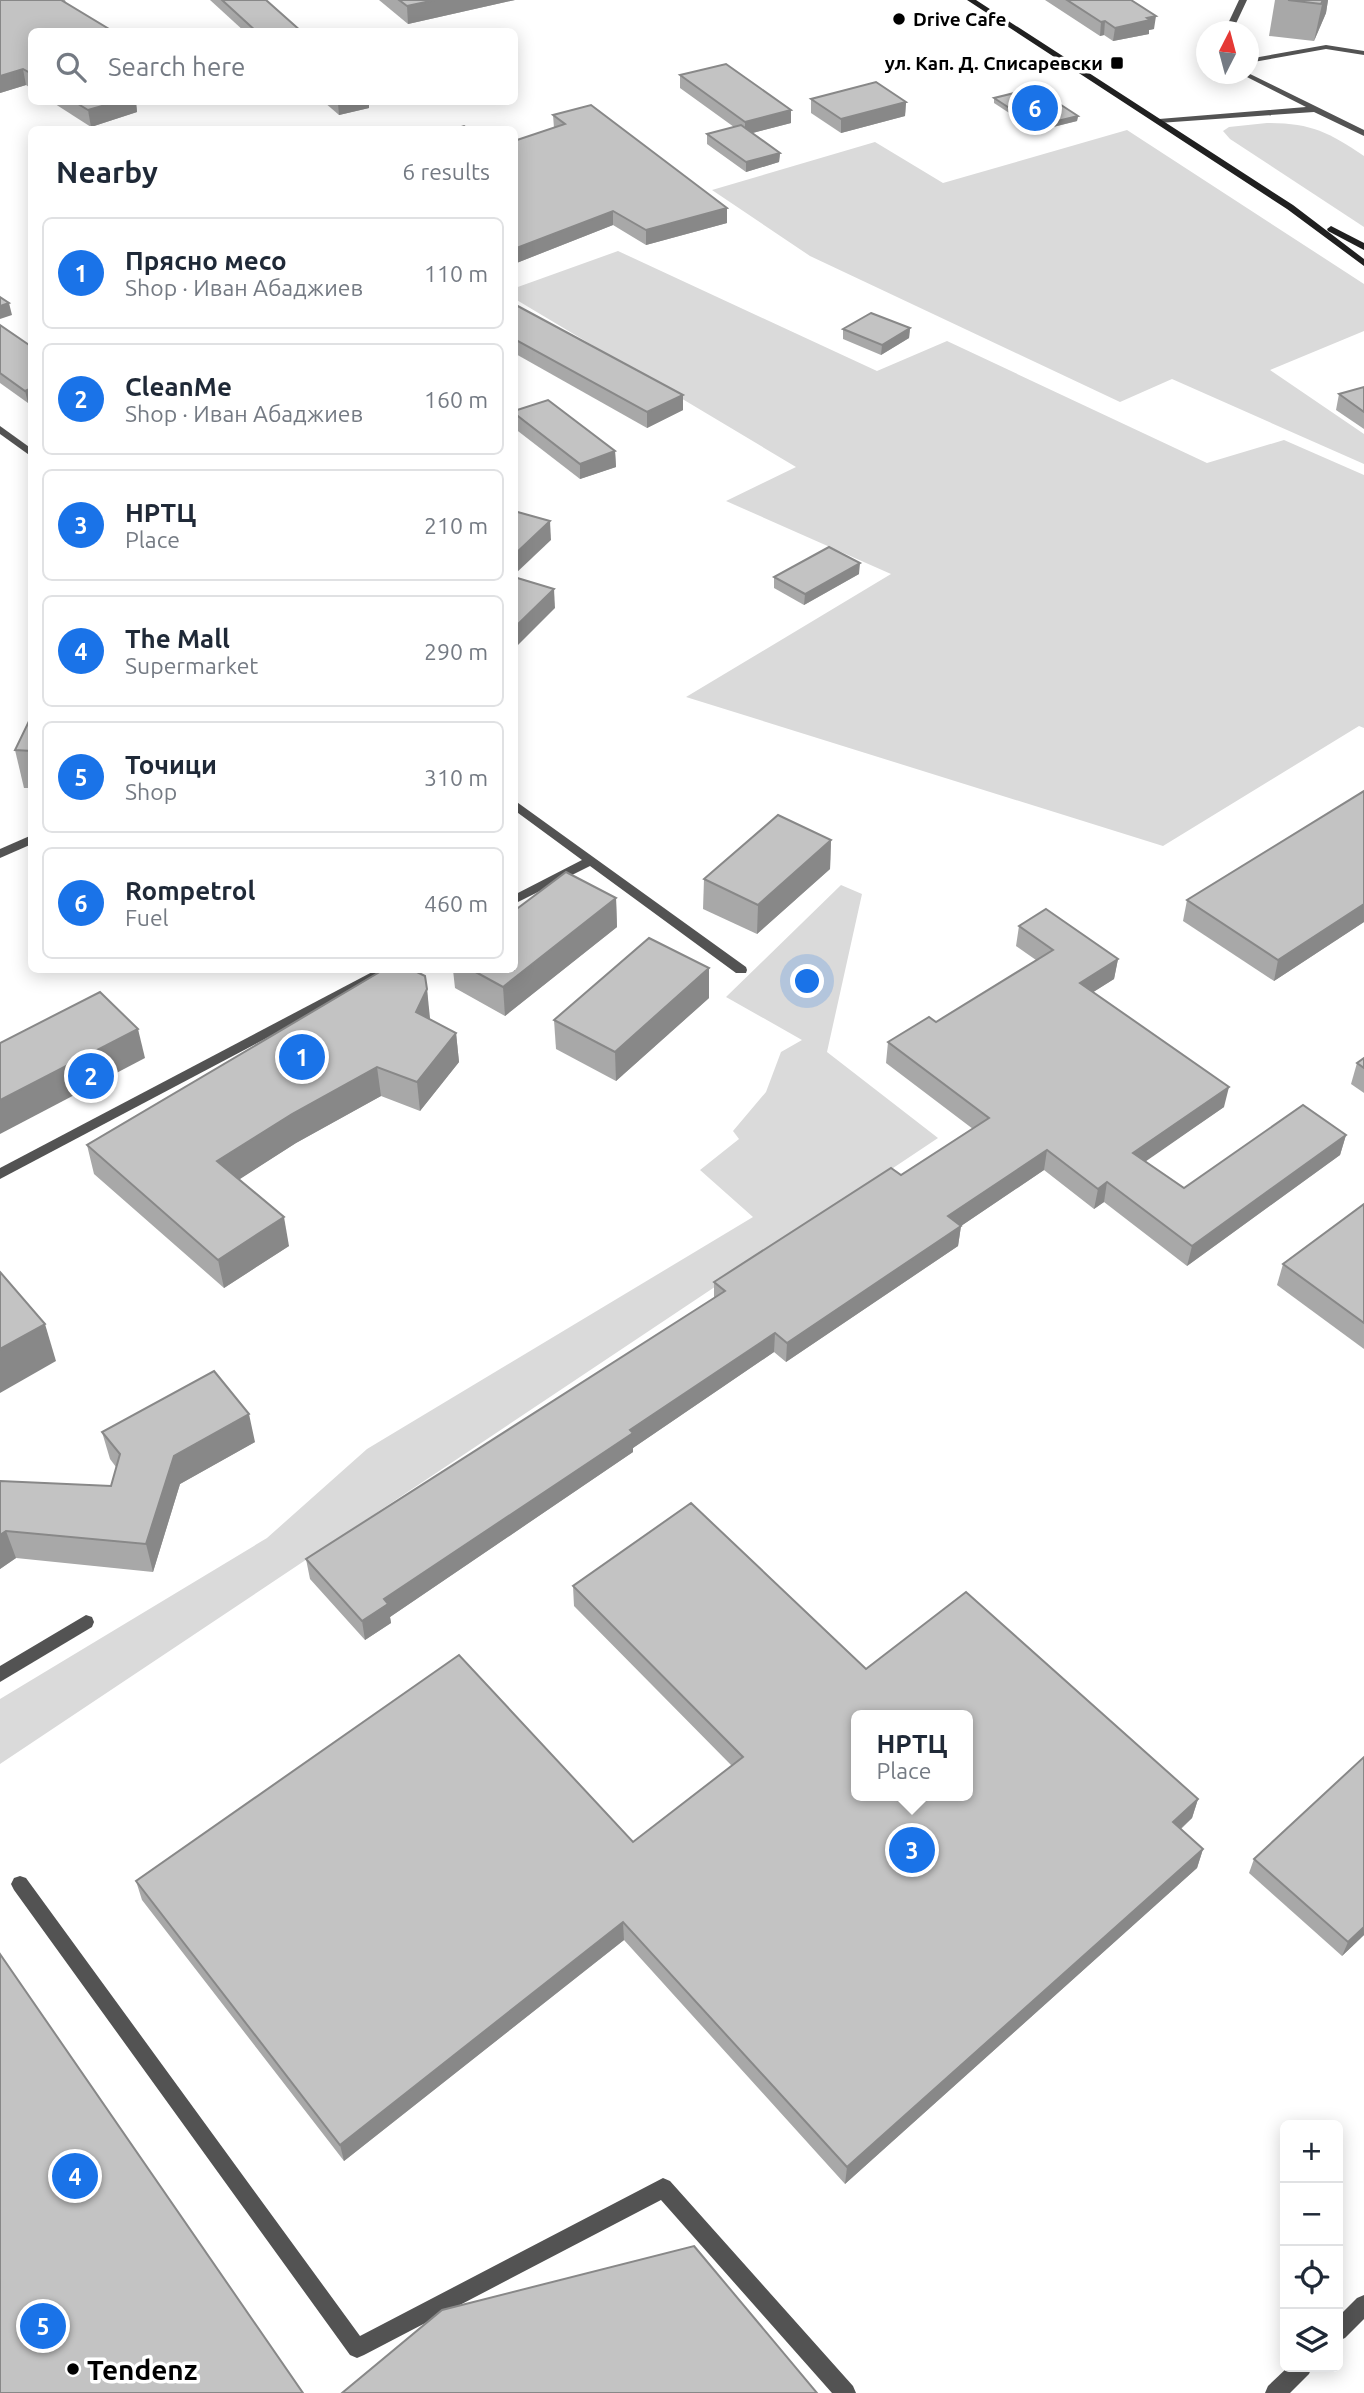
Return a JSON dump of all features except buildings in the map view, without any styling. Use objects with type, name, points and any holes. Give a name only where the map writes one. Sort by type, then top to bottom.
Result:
[{"type":"main road","points":[[971,0],[1290,206],[1364,247]]},
{"type":"main road","points":[[1290,206],[1364,263]]},
{"type":"street","points":[[1233,21],[1243,0]]},
{"type":"street","points":[[1259,59],[1316,48],[1364,53]]},
{"type":"street","points":[[1259,81],[1364,134]]},
{"type":"street","points":[[1159,121],[1315,109]]},
{"type":"street","points":[[0,429],[28,451]]},
{"type":"street","points":[[518,807],[741,970]]},
{"type":"street","points":[[0,854],[28,841]]},
{"type":"street","points":[[518,898],[591,860]]},
{"type":"street","points":[[0,1174],[379,973]]},
{"type":"street","points":[[0,1675],[86,1622]]},
{"type":"street","points":[[20,1884],[357,2348],[663,2188],[846,2393]]},
{"type":"street","points":[[1343,2326],[1364,2305]]},
{"type":"street","points":[[1276,2393],[1297,2372]]},
{"type":"shaded area","points":[[1267,123],[1318,130],[1364,156],[1364,227],[1230,139],[1223,131],[1229,127]]},
{"type":"shaded area","points":[[1127,130],[1364,284],[1364,331],[1270,370],[1364,434],[1364,464],[1172,379],[1120,402],[810,256],[712,190],[875,142],[943,183]]},
{"type":"shaded area","points":[[618,251],[877,371],[947,341],[1207,463],[1284,440],[1364,475],[1364,728],[1359,726],[1163,846],[686,697],[891,574],[726,501],[796,467],[518,301],[518,287]]},
{"type":"shaded area","points":[[841,885],[862,894],[827,1052],[938,1138],[0,1764],[0,1699],[267,1538],[367,1449],[753,1217],[700,1170],[739,1139],[733,1131],[766,1092],[781,1052],[802,1040],[726,997]]},
{"type":"place","name":"Drive Cafe","points":[[899,19]]},
{"type":"place","name":"ул. Кап. Д. Списаревски","points":[[1117,63]]},
{"type":"place","name":"Rompetrol","points":[[1035,108]]},
{"type":"place","name":"Прясно месо","points":[[302,1057]]},
{"type":"place","name":"CleanMe","points":[[91,1076]]},
{"type":"place","name":"НРТЦ","points":[[912,1850]]},
{"type":"place","name":"The Mall","points":[[75,2176]]},
{"type":"place","name":"Точици","points":[[43,2326]]},
{"type":"place","name":"Tendenz","points":[[73,2369]]}]
